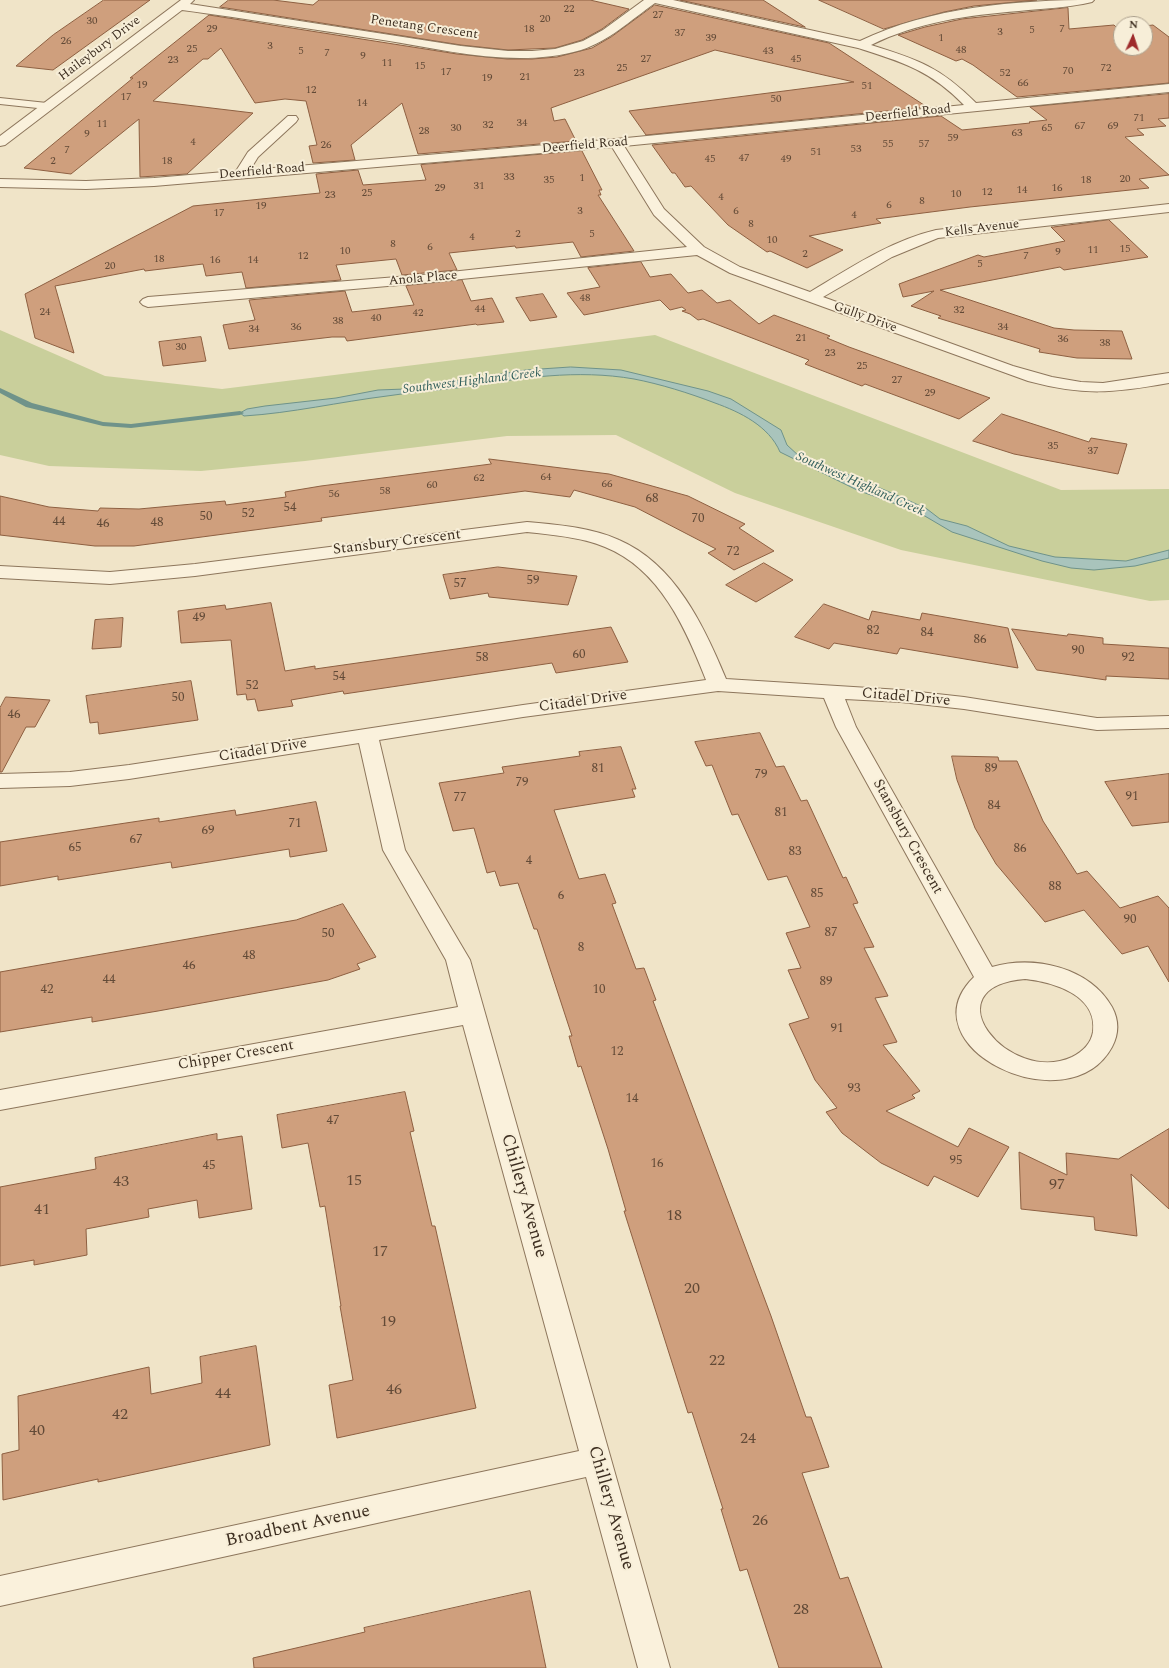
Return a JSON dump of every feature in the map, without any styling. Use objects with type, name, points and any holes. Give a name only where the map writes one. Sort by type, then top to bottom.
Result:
[{"type":"street","name":"Penetang Crescent","points":[[184,3],[469,49],[520,54],[563,51],[587,44],[598,38],[651,0]]},
{"type":"street","points":[[658,0],[861,45],[928,70],[941,78],[974,107]]},
{"type":"street","points":[[861,45],[893,30],[919,21],[958,14],[1076,3],[1088,0]]},
{"type":"street","name":"Haileybury Drive","points":[[47,106],[184,3]]},
{"type":"street","name":"Deerfield Road","points":[[0,183],[86,185],[154,182],[616,143],[1169,88]]},
{"type":"street","points":[[0,142],[47,106]]},
{"type":"street","points":[[241,174],[253,154],[292,119]]},
{"type":"street","name":"Gully Drive","points":[[616,143],[659,212],[698,250],[735,270],[1006,369],[1045,381],[1082,387],[1125,385],[1169,378]]},
{"type":"street","name":"Kells Avenue","points":[[811,298],[898,248],[916,240],[936,234],[1169,208]]},
{"type":"street","name":"Anola Place","points":[[148,302],[422,279],[698,250]]},
{"type":"street","name":"Stansbury Crescent","points":[[0,572],[110,578],[195,570],[527,527],[555,530],[586,536],[621,548],[653,571],[682,607],[718,685]]},
{"type":"street","name":"Citadel Drive","points":[[0,781],[70,779],[523,711],[718,685],[901,696],[964,703],[1097,724],[1169,722]]},
{"type":"street","name":"Stansbury Crescent","points":[[832,692],[846,727],[987,979]]},
{"type":"street","name":"Chillery Avenue","points":[[367,735],[394,850],[458,960],[654,1668]]},
{"type":"street","points":[[1025,970],[1047,972],[1068,980],[1086,991],[1099,1005],[1106,1021],[1106,1037],[1098,1052],[1085,1063],[1064,1070],[1041,1071],[1017,1066],[996,1055],[979,1040],[970,1024],[968,1012],[968,1007],[974,991],[987,979],[1005,972],[1025,970]]},
{"type":"street","name":"Chipper Crescent","points":[[0,1100],[472,1014]]},
{"type":"street","name":"Broadbent Avenue","points":[[0,1592],[597,1461]]},
{"type":"lane","points":[[0,101],[47,106]]},
{"type":"green space","points":[[0,330],[105,376],[222,389],[655,335],[1061,490],[1169,489],[1169,600],[1150,601],[901,550],[735,493],[616,435],[507,436],[305,461],[201,471],[49,466],[0,455]]},
{"type":"water","name":"Southwest Highland Creek","points":[[571,367],[621,370],[708,391],[731,399],[781,430],[787,445],[799,456],[831,467],[901,497],[927,509],[940,519],[967,526],[1009,546],[1055,557],[1126,561],[1169,550],[1169,558],[1135,566],[1094,570],[1071,568],[1042,561],[952,532],[918,512],[857,490],[780,452],[769,435],[761,427],[734,411],[685,392],[634,379],[591,375],[549,376],[369,398],[262,415],[244,416],[240,413],[247,409],[265,406],[336,398],[378,390],[405,389],[526,370]]},
{"type":"building","points":[[104,0],[150,0],[53,70],[16,66],[53,35]]},
{"type":"building","points":[[229,0],[273,0],[313,5],[319,0],[590,0],[629,9],[602,29],[582,40],[555,48],[508,50],[461,45],[220,7]]},
{"type":"building","points":[[680,0],[763,0],[805,27]]},
{"type":"building","points":[[819,0],[1037,0],[974,6],[944,12],[884,29]]},
{"type":"building","points":[[655,5],[829,43],[927,107],[646,135],[629,111],[854,82],[715,50],[551,108],[554,121],[565,119],[576,141],[418,154],[402,103],[351,145],[355,160],[313,163],[309,146],[317,145],[306,101],[285,99],[255,103],[221,48],[208,59],[203,59],[153,101],[253,113],[187,174],[140,177],[139,119],[71,174],[24,168],[133,78],[130,78],[209,15],[457,54],[507,59],[532,59],[557,57],[592,48],[611,37]]},
{"type":"building","points":[[1068,8],[1069,29],[1113,25],[1113,56],[1153,56],[1153,25],[1169,37],[1169,83],[1017,97],[973,65],[962,59],[956,61],[898,35],[925,27],[962,19]]},
{"type":"building","points":[[1169,94],[1169,118],[1158,119],[1166,126],[1137,129],[1144,135],[1125,137],[1169,175],[1139,179],[1149,188],[970,207],[876,219],[881,223],[809,236],[843,250],[807,268],[770,251],[767,252],[728,225],[691,186],[685,187],[675,173],[672,173],[652,145],[941,116],[962,130],[1047,120],[1030,107]]},
{"type":"building","points":[[582,151],[602,190],[599,190],[601,195],[598,195],[634,251],[581,257],[573,242],[516,248],[515,246],[449,253],[457,270],[402,275],[396,259],[336,265],[341,280],[246,288],[242,272],[206,276],[203,264],[145,271],[144,269],[55,286],[74,353],[35,338],[25,294],[193,206],[320,193],[316,174],[358,170],[363,185],[426,180],[421,165]]},
{"type":"building","points":[[1109,220],[1148,257],[1064,270],[1060,267],[940,290],[1054,328],[1122,331],[1132,359],[1077,358],[1039,352],[1040,349],[938,318],[941,316],[911,306],[934,291],[903,297],[899,284],[978,255],[984,257],[1065,241],[1051,227]]},
{"type":"building","points":[[641,262],[650,277],[671,274],[688,293],[702,290],[717,303],[730,300],[759,324],[774,315],[830,336],[827,338],[849,347],[990,398],[959,419],[865,384],[862,386],[805,364],[809,360],[703,319],[698,320],[690,314],[682,311],[686,310],[682,307],[670,310],[660,300],[584,315],[567,293],[600,287],[588,268]]},
{"type":"building","points":[[462,280],[471,301],[492,298],[504,322],[476,324],[347,341],[345,337],[332,337],[229,349],[223,325],[255,320],[249,300],[345,291],[352,312],[414,305],[406,286]]},
{"type":"building","points":[[543,294],[557,317],[530,321],[516,298]]},
{"type":"building","points":[[201,337],[206,361],[163,366],[159,342]]},
{"type":"building","points":[[1002,414],[1089,442],[1091,438],[1127,444],[1118,474],[1014,454],[973,441]]},
{"type":"building","points":[[489,459],[609,474],[688,496],[745,524],[739,528],[774,551],[734,570],[708,553],[716,549],[635,507],[574,490],[570,497],[525,491],[321,518],[322,521],[134,546],[95,546],[0,535],[0,496],[49,507],[98,511],[100,508],[139,509],[225,501],[226,505],[286,497],[285,492],[321,486],[491,464]]},
{"type":"building","points":[[764,563],[793,580],[756,602],[726,585]]},
{"type":"building","points":[[498,567],[577,576],[568,605],[489,597],[488,593],[450,599],[443,575]]},
{"type":"building","points":[[271,603],[285,671],[315,666],[315,669],[611,627],[628,662],[556,673],[552,663],[344,694],[343,691],[291,700],[293,706],[258,711],[255,699],[247,700],[246,694],[237,695],[231,640],[181,643],[178,611],[225,605],[226,609]]},
{"type":"building","points":[[824,604],[869,620],[872,611],[920,620],[922,613],[1008,628],[1018,668],[900,648],[897,654],[834,643],[829,649],[795,637]]},
{"type":"building","points":[[123,618],[121,647],[92,649],[95,620]]},
{"type":"building","points":[[1012,629],[1067,636],[1068,634],[1103,638],[1103,644],[1169,648],[1169,679],[1106,676],[1106,680],[1037,670]]},
{"type":"building","points":[[191,681],[198,720],[99,734],[98,722],[90,723],[86,696]]},
{"type":"building","points":[[6,697],[50,700],[35,727],[26,727],[2,772],[0,772],[0,708]]},
{"type":"building","points":[[760,733],[776,767],[784,766],[801,801],[807,800],[843,878],[846,877],[858,903],[853,904],[874,947],[864,948],[888,996],[875,998],[897,1042],[883,1045],[920,1091],[912,1095],[915,1098],[886,1111],[958,1147],[969,1128],[1009,1147],[978,1197],[934,1176],[928,1186],[881,1163],[842,1133],[826,1112],[837,1108],[815,1080],[789,1024],[809,1018],[788,970],[801,968],[786,933],[810,927],[787,876],[768,880],[738,814],[732,815],[712,765],[706,766],[695,742]]},
{"type":"building","points":[[621,747],[636,789],[632,789],[635,797],[554,810],[579,879],[605,874],[616,903],[612,904],[636,969],[644,968],[656,1000],[653,1001],[771,1316],[806,1417],[811,1417],[829,1467],[802,1473],[840,1579],[848,1577],[882,1668],[779,1668],[747,1569],[740,1571],[721,1509],[723,1509],[692,1412],[688,1413],[624,1211],[626,1211],[608,1149],[581,1066],[578,1067],[569,1036],[572,1036],[537,929],[534,929],[518,883],[500,886],[495,871],[487,873],[474,828],[453,831],[439,783],[504,773],[502,767],[580,756],[579,752]]},
{"type":"building","points":[[952,756],[998,757],[999,761],[1017,761],[1043,821],[1077,874],[1087,871],[1120,908],[1158,896],[1169,908],[1169,982],[1148,946],[1122,954],[1084,910],[1045,922],[996,864],[975,828],[957,780]]},
{"type":"building","points":[[1169,774],[1169,822],[1132,826],[1105,782]]},
{"type":"building","points":[[316,802],[327,851],[290,857],[289,849],[172,868],[171,862],[58,880],[58,876],[0,886],[0,842],[159,818],[159,822],[235,810],[236,815]]},
{"type":"building","points":[[343,904],[376,957],[357,964],[360,969],[328,980],[158,1011],[92,1022],[92,1017],[0,1032],[0,972],[296,920]]},
{"type":"building","points":[[405,1092],[414,1131],[410,1132],[432,1226],[435,1226],[476,1408],[337,1438],[329,1385],[353,1380],[325,1206],[320,1207],[308,1143],[282,1148],[277,1115]]},
{"type":"building","points":[[1169,1129],[1169,1209],[1131,1174],[1137,1236],[1095,1230],[1094,1217],[1021,1209],[1019,1152],[1067,1175],[1066,1153],[1118,1159]]},
{"type":"building","points":[[217,1134],[217,1140],[242,1136],[252,1209],[199,1218],[197,1200],[148,1209],[149,1217],[86,1229],[87,1255],[34,1265],[34,1260],[0,1266],[0,1187],[96,1169],[95,1158]]},
{"type":"building","points":[[256,1346],[270,1445],[98,1482],[98,1479],[3,1500],[2,1454],[19,1450],[18,1396],[149,1367],[151,1394],[202,1383],[200,1357]]},
{"type":"building","points":[[530,1591],[546,1668],[254,1668],[253,1658],[365,1632],[364,1628]]},
{"type":"waterway","name":"Southwest Highland Creek","points":[[0,390],[29,405],[103,424],[131,426],[240,413]]}]
